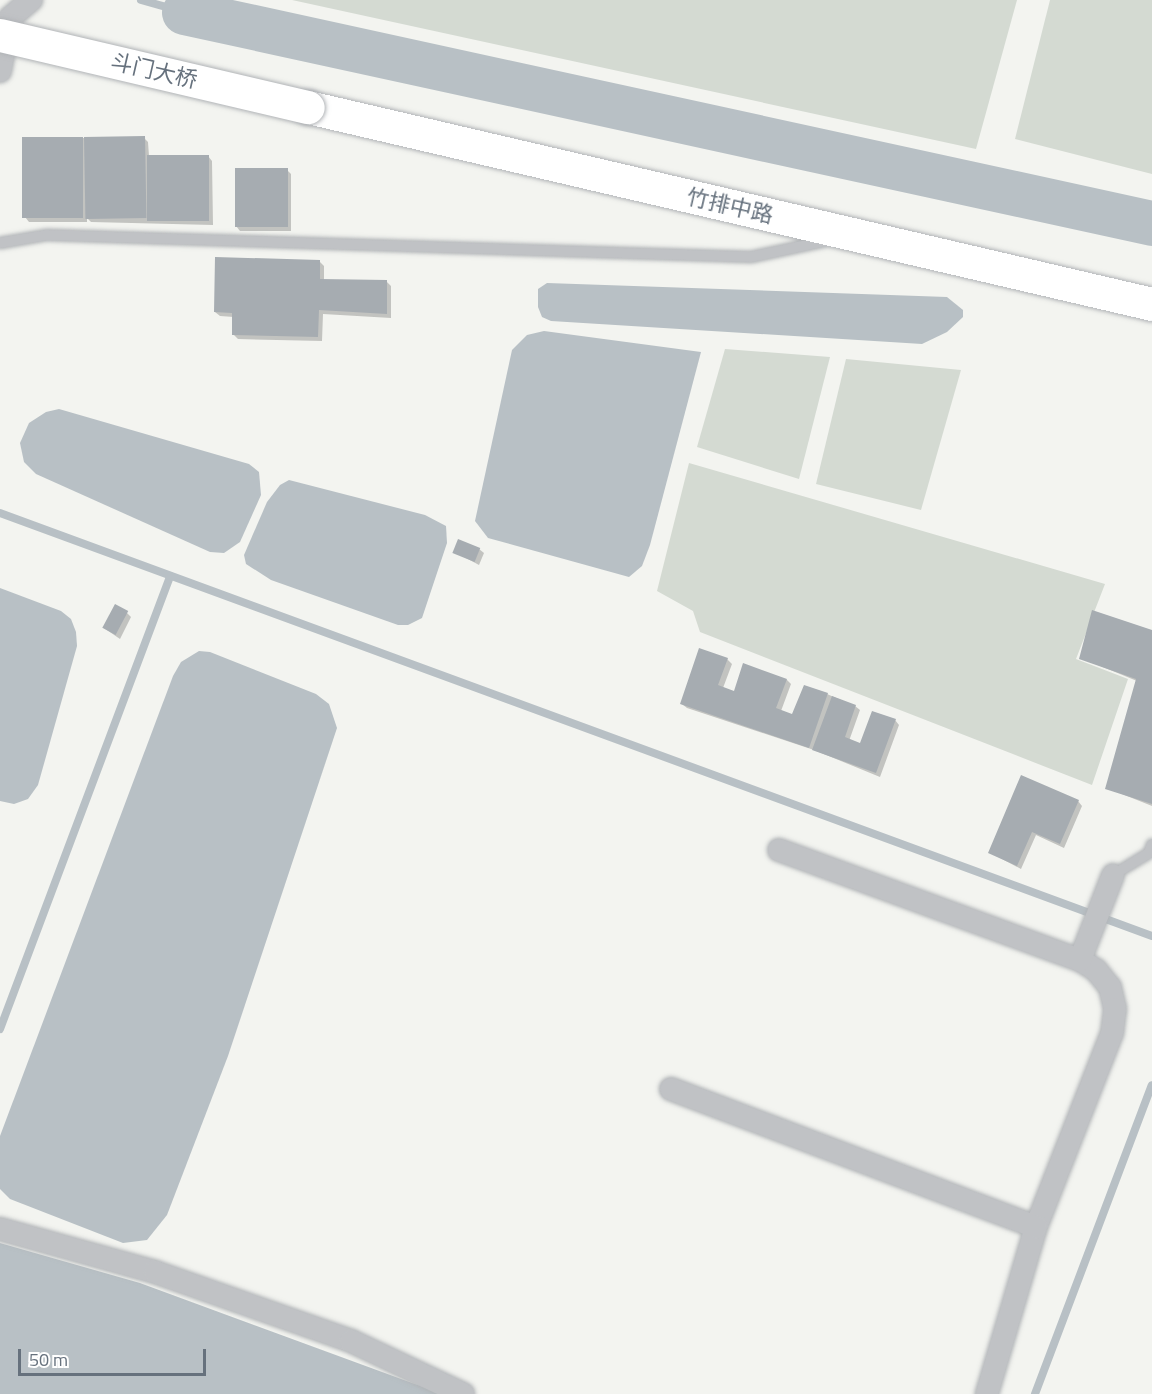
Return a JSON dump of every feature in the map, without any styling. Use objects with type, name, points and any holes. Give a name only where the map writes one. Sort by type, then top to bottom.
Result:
[{"type":"main road","name":"斗门大桥","points":[[0,35],[308,107]]},
{"type":"main road","name":"竹排中路","points":[[308,107],[1152,304]]},
{"type":"street","points":[[0,71],[10,18],[31,0]]},
{"type":"street","points":[[779,850],[1083,950],[1110,987],[1115,1009],[1112,1033],[1036,1227],[987,1394]]},
{"type":"street","points":[[1083,950],[1113,875]]},
{"type":"street","points":[[671,1089],[1036,1227]]},
{"type":"street","points":[[0,1229],[155,1272],[340,1338],[463,1394]]},
{"type":"lane","points":[[0,243],[47,235],[751,257],[855,235]]},
{"type":"lane","points":[[1113,875],[1149,853],[1152,844]]},
{"type":"shaded area","points":[[292,0],[1017,0],[976,149]]},
{"type":"shaded area","points":[[1050,0],[1152,0],[1152,174],[1015,139]]},
{"type":"shaded area","points":[[547,283],[947,297],[963,310],[963,317],[947,332],[922,344],[551,321],[542,317],[538,307],[538,289]]},
{"type":"shaded area","points":[[544,331],[701,352],[650,545],[642,566],[629,577],[488,538],[475,521],[512,350],[527,335]]},
{"type":"shaded area","points":[[725,349],[830,357],[799,479],[697,447]]},
{"type":"shaded area","points":[[846,359],[961,370],[921,510],[816,484]]},
{"type":"shaded area","points":[[59,409],[249,464],[259,472],[261,495],[240,542],[224,553],[210,552],[36,474],[24,462],[20,443],[29,423],[46,412]]},
{"type":"shaded area","points":[[689,463],[1105,584],[1076,659],[1128,679],[1092,785],[700,632],[693,611],[657,591]]},
{"type":"shaded area","points":[[289,480],[425,515],[446,526],[447,543],[422,618],[408,625],[398,625],[271,580],[246,564],[244,555],[267,502],[280,485]]},
{"type":"shaded area","points":[[0,588],[61,611],[71,619],[76,632],[77,646],[38,785],[28,799],[14,804],[0,801]]},
{"type":"shaded area","points":[[199,651],[210,652],[316,694],[329,704],[337,728],[228,1056],[167,1215],[147,1240],[123,1243],[10,1199],[0,1189],[0,1136],[173,676],[181,662]]},
{"type":"shaded area","points":[[0,1243],[140,1283],[442,1394],[0,1394]]},
{"type":"building","points":[[145,136],[146,218],[85,219],[84,137]]},
{"type":"building","points":[[22,137],[83,137],[83,218],[22,218]]},
{"type":"building","points":[[147,155],[209,155],[209,221],[147,221]]},
{"type":"building","points":[[235,168],[288,168],[288,227],[235,227]]},
{"type":"building","points":[[215,257],[320,260],[320,279],[387,280],[387,314],[319,310],[318,337],[232,335],[232,313],[214,312]]},
{"type":"building","points":[[458,539],[480,548],[475,562],[452,553]]},
{"type":"building","points":[[115,604],[128,611],[116,635],[102,628]]},
{"type":"building","points":[[1092,610],[1152,630],[1152,804],[1105,789],[1136,679],[1079,659]]},
{"type":"building","points":[[699,648],[728,658],[718,685],[734,691],[743,663],[787,679],[776,708],[792,714],[804,685],[828,693],[809,748],[680,704]]},
{"type":"building","points":[[832,696],[856,705],[845,737],[860,743],[872,711],[896,719],[876,773],[812,750]]},
{"type":"building","points":[[1021,775],[1079,800],[1060,844],[1032,832],[1017,866],[988,853]]},
{"type":"waterway","points":[[141,0],[184,12]]},
{"type":"waterway","points":[[184,12],[1152,223]]},
{"type":"waterway","points":[[0,513],[1152,936]]},
{"type":"waterway","points":[[0,1029],[170,576]]},
{"type":"waterway","points":[[1035,1394],[1152,1085]]}]
